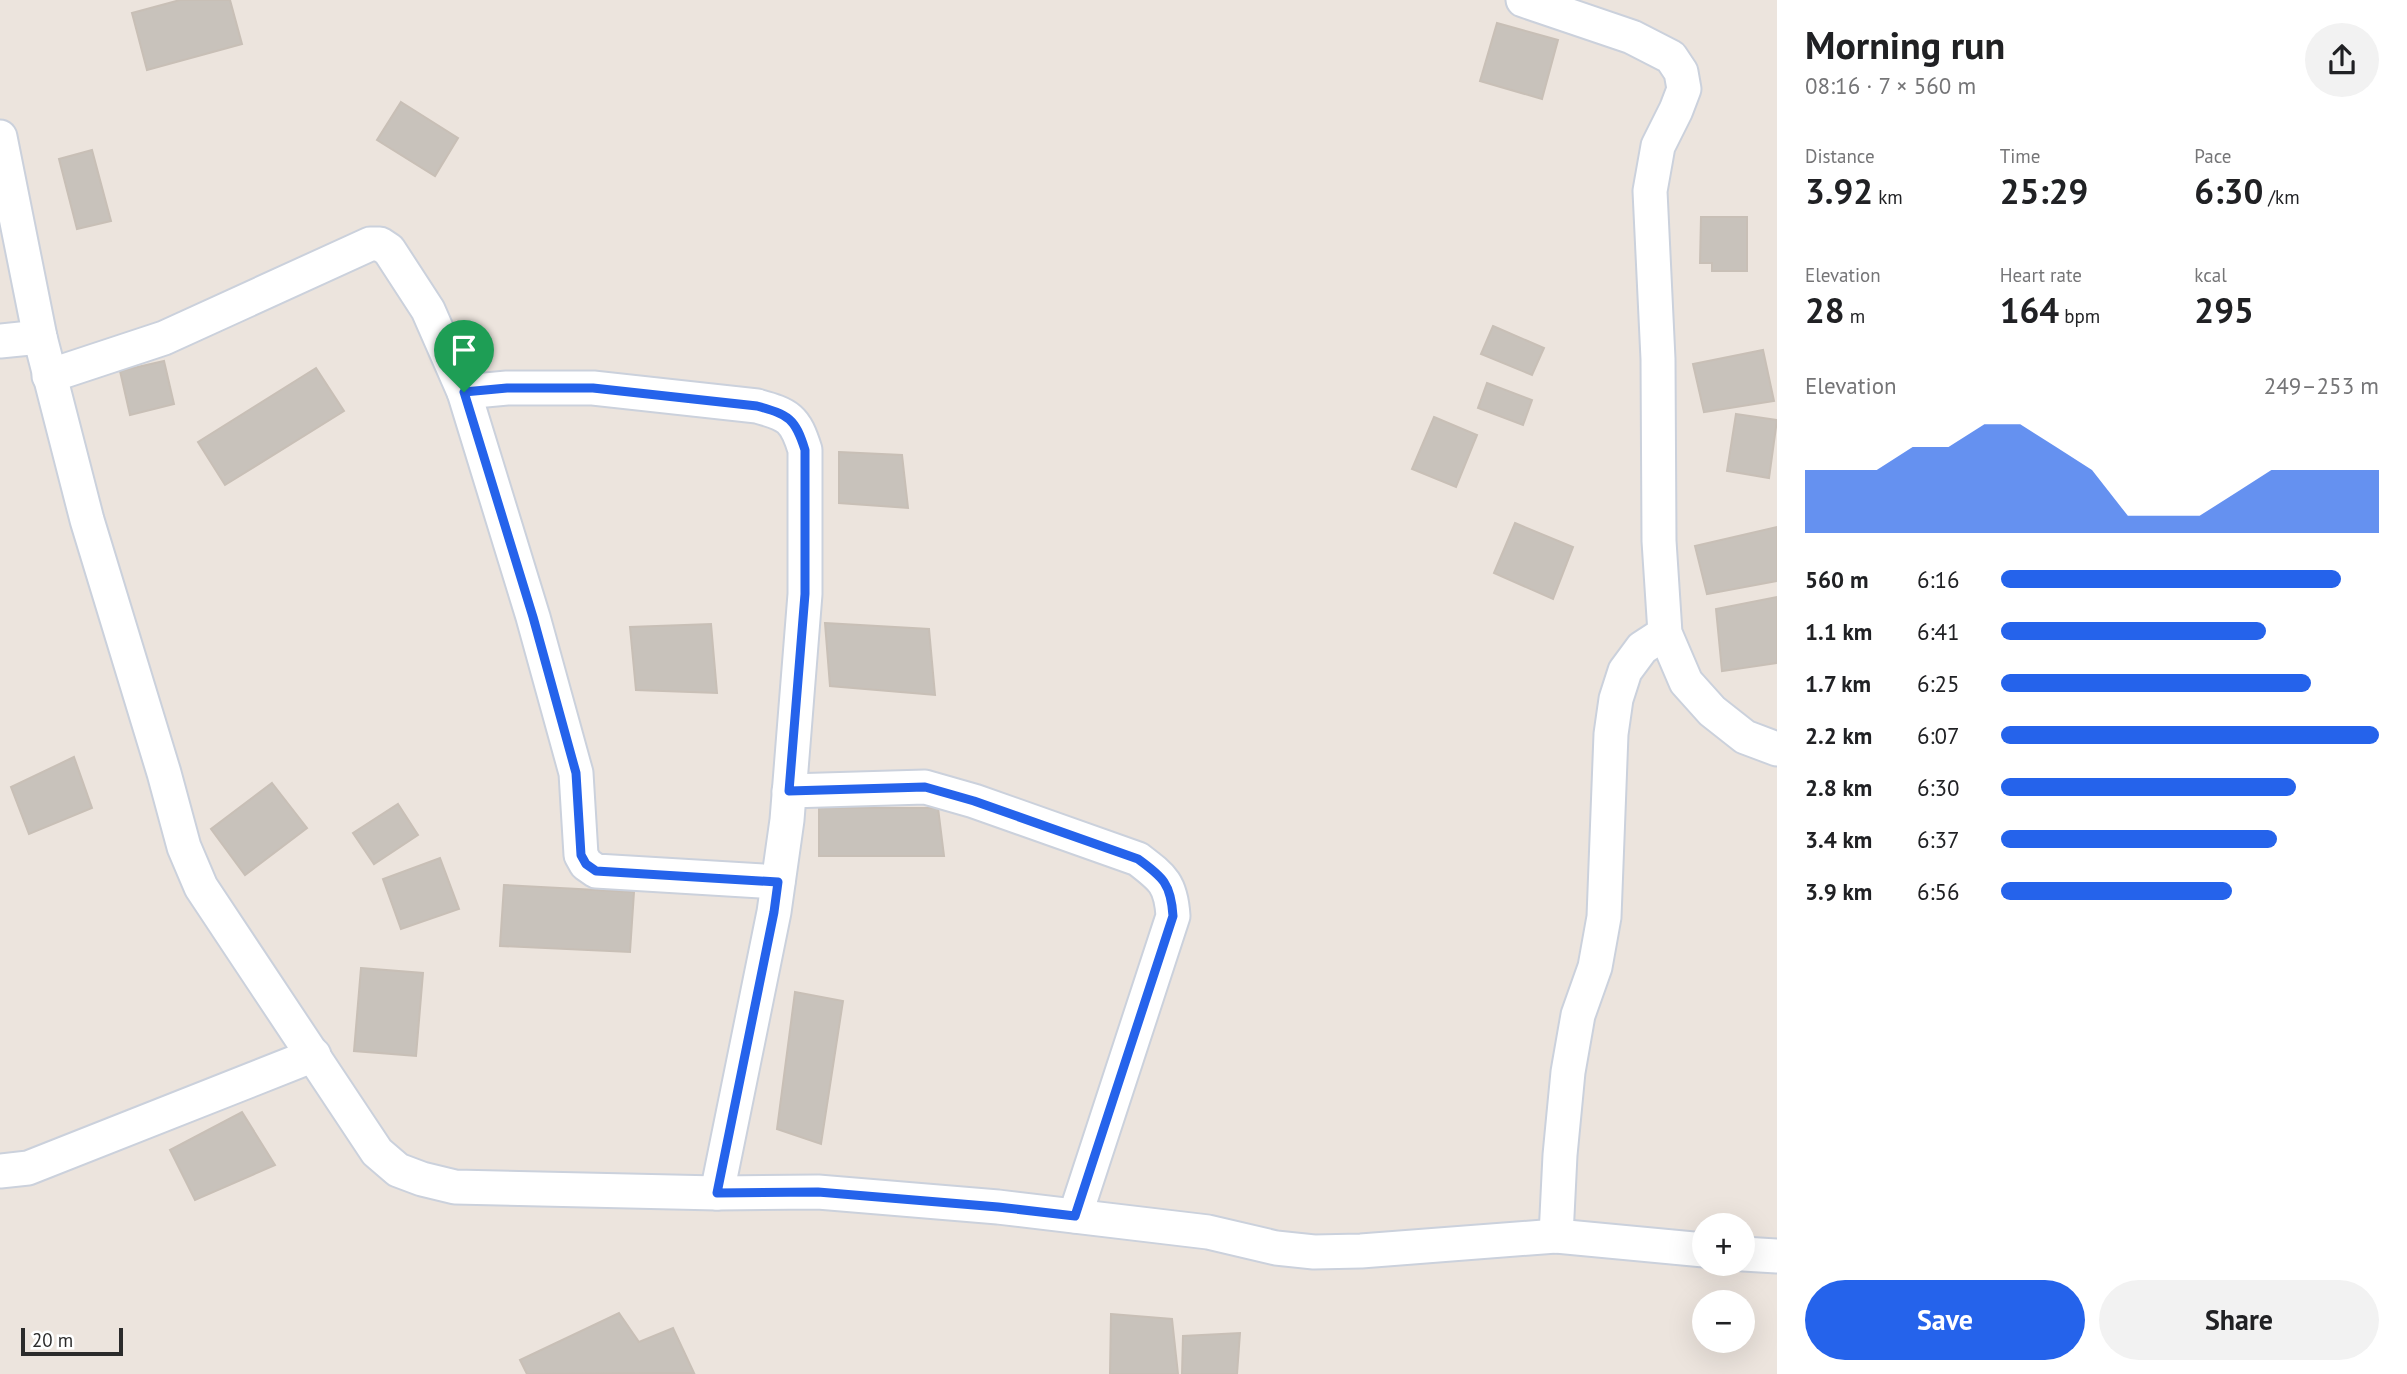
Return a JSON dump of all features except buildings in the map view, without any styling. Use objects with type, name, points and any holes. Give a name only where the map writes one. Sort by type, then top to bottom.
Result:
[{"type":"street","points":[[1523,0],[1632,37],[1671,57],[1681,72],[1684,89],[1658,146],[1650,191],[1658,359],[1659,541],[1665,633],[1686,682],[1712,712],[1745,737],[1777,750]]},
{"type":"street","points":[[0,137],[40,337],[87,520],[184,847],[201,887],[377,1152],[398,1170],[455,1187],[717,1193],[818,1192],[998,1207],[1208,1232],[1276,1248],[1314,1252],[1361,1251],[1556,1236],[1692,1249]]},
{"type":"street","points":[[50,376],[164,338],[370,244],[380,244],[389,250],[428,310],[464,392],[533,617],[576,773],[581,855],[586,864],[596,871],[778,882]]},
{"type":"street","points":[[0,341],[40,337]]},
{"type":"street","points":[[464,392],[507,388],[607,389],[757,406],[781,412],[798,427],[805,450],[805,594],[789,791],[772,925],[717,1193]]},
{"type":"street","points":[[1556,1236],[1568,1072],[1578,1015],[1595,967],[1604,917],[1611,734],[1616,699],[1625,671],[1642,648],[1665,633]]},
{"type":"street","points":[[789,791],[925,787],[974,801],[1138,859],[1158,873],[1171,894],[1173,916],[1075,1216]]},
{"type":"street","points":[[0,1171],[28,1168],[314,1055]]},
{"type":"street","points":[[1755,1255],[1777,1256]]},
{"type":"route","points":[[507,388],[593,388],[757,406],[781,412],[798,427],[805,450],[805,594],[789,791],[925,787],[974,801],[1138,859],[1158,873],[1171,894],[1173,916],[1075,1216],[818,1192],[717,1193],[778,882],[596,871],[586,864],[581,855],[576,773],[533,617],[464,392],[507,388]]}]
